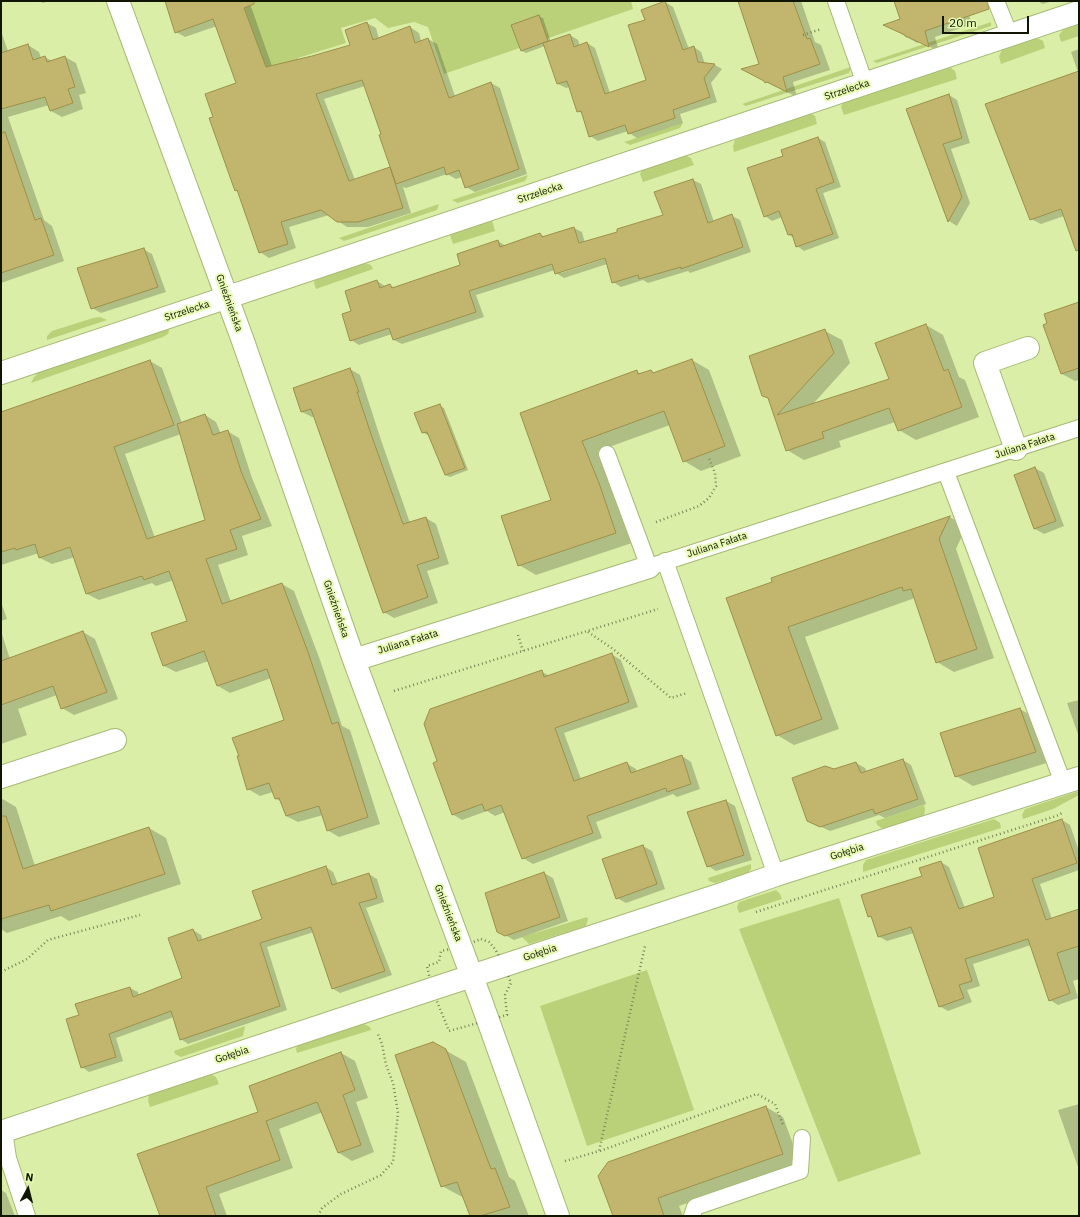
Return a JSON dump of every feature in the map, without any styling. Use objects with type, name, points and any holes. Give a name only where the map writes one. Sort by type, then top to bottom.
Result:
[{"type":"street","name":"Gnieźnieńska","points":[[118,1],[226,298],[368,699],[471,976],[485,1009],[558,1216]]},
{"type":"street","name":"Strzelecka","points":[[1,373],[1079,12]]},
{"type":"street","points":[[1016,449],[985,363],[1028,348]]},
{"type":"street","name":"Juliana Fałata","points":[[354,660],[657,564]]},
{"type":"street","points":[[1,778],[115,740]]},
{"type":"street","name":"Gołębia","points":[[2,1128],[471,976],[776,875],[1071,781]]},
{"type":"lane","points":[[836,1],[865,84]]},
{"type":"lane","points":[[996,1],[1010,36]]},
{"type":"lane","name":"Juliana Fałata","points":[[657,564],[1079,428]]},
{"type":"lane","points":[[606,454],[635,529],[679,602],[776,875]]},
{"type":"lane","points":[[946,472],[1071,781]]},
{"type":"lane","points":[[2,1128],[8,1158],[27,1216]]},
{"type":"lane","points":[[692,1216],[695,1207],[800,1171],[802,1138]]},
{"type":"path","points":[[635,529],[699,506],[709,498],[716,486],[715,473],[710,458]]},
{"type":"path","points":[[368,699],[588,632],[679,602]]},
{"type":"path","points":[[588,632],[613,649],[671,698],[708,687]]},
{"type":"path","points":[[1,972],[27,959],[48,940],[140,915]]},
{"type":"path","points":[[599,1151],[650,917]]},
{"type":"path","points":[[434,1013],[441,1011]]},
{"type":"path","points":[[318,1216],[322,1208],[341,1194],[382,1175],[393,1162],[398,1113],[393,1084],[386,1065],[378,1032]]},
{"type":"path","points":[[558,1163],[599,1151],[757,1094],[775,1104],[790,1143],[802,1138]]},
{"type":"green space","points":[[242,1],[631,1],[633,9],[444,74],[428,27],[414,22],[388,28],[375,18],[341,28],[346,43],[298,58],[312,102],[330,131],[292,145]]},
{"type":"green space","points":[[991,22],[991,26],[877,63],[873,61]]},
{"type":"green space","points":[[1079,24],[1079,36],[1061,42],[1059,35],[1063,30]]},
{"type":"green space","points":[[1037,38],[1043,41],[1045,48],[1001,64],[999,56],[1002,50]]},
{"type":"green space","points":[[851,67],[849,73],[746,106],[742,104]]},
{"type":"green space","points":[[950,67],[955,71],[957,79],[844,115],[841,107],[843,102]]},
{"type":"green space","points":[[810,113],[815,116],[817,124],[734,152],[733,146],[735,140]]},
{"type":"green space","points":[[683,123],[680,128],[630,145],[624,142]]},
{"type":"green space","points":[[685,155],[691,158],[694,165],[643,182],[640,174],[642,170]]},
{"type":"green space","points":[[528,175],[525,181],[458,203],[452,200]]},
{"type":"green space","points":[[439,204],[437,210],[344,241],[339,238]]},
{"type":"green space","points":[[492,220],[495,231],[453,244],[450,235]]},
{"type":"green space","points":[[365,263],[371,265],[373,269],[316,289],[314,283],[316,278]]},
{"type":"green space","points":[[100,317],[107,320],[47,340],[47,336],[52,331]]},
{"type":"green space","points":[[168,328],[168,334],[163,337],[31,383],[34,377],[44,369]]},
{"type":"green space","points":[[1079,791],[1079,795],[1053,809],[1023,819],[1022,815],[1025,809]]},
{"type":"green space","points":[[924,805],[924,816],[883,829],[877,825],[876,821]]},
{"type":"green space","points":[[994,819],[1000,823],[1001,828],[863,872],[863,865],[866,860]]},
{"type":"green space","points":[[751,864],[751,869],[748,873],[715,883],[709,881],[708,878]]},
{"type":"green space","points":[[776,890],[782,899],[739,913],[737,907],[739,902]]},
{"type":"green space","points":[[839,898],[921,1154],[838,1182],[739,929]]},
{"type":"green space","points":[[587,917],[588,919],[586,926],[529,944],[522,937]]},
{"type":"green space","points":[[647,970],[694,1110],[587,1146],[540,1006]]},
{"type":"green space","points":[[364,1024],[370,1027],[371,1030],[297,1053],[296,1049],[298,1044]]},
{"type":"green space","points":[[245,1026],[243,1036],[181,1057],[175,1054],[174,1051]]},
{"type":"green space","points":[[209,1073],[216,1077],[219,1084],[150,1107],[148,1101],[149,1094]]},
{"type":"building","points":[[165,1],[254,1],[254,4],[244,8],[266,67],[350,45],[345,30],[367,22],[373,40],[410,26],[415,43],[428,38],[449,98],[491,82],[519,169],[465,188],[459,170],[446,175],[444,167],[396,184],[379,135],[381,134],[362,80],[316,94],[349,181],[390,167],[403,208],[358,222],[337,222],[321,210],[281,222],[288,244],[259,253],[237,190],[235,191],[209,118],[213,117],[205,94],[236,83],[213,19],[175,33]]},
{"type":"building","points":[[665,1],[683,50],[694,46],[698,62],[715,64],[704,78],[710,97],[673,110],[675,118],[628,134],[625,125],[589,137],[581,111],[577,112],[567,81],[557,84],[543,43],[570,34],[574,47],[587,42],[605,94],[646,80],[628,25],[645,20],[641,10]]},
{"type":"building","points":[[738,1],[793,1],[807,39],[810,38],[820,64],[783,77],[787,92],[767,82],[765,83],[764,81],[741,69],[759,64]]},
{"type":"building","points":[[894,1],[987,1],[989,9],[925,31],[929,47],[883,25],[900,19]]},
{"type":"building","points":[[539,15],[548,41],[521,51],[511,25]]},
{"type":"building","points":[[28,44],[33,60],[45,56],[47,62],[65,56],[75,87],[68,89],[73,103],[50,111],[45,97],[1,109],[1,53]]},
{"type":"building","points":[[1079,71],[1079,250],[1076,251],[1061,209],[1030,220],[985,104]]},
{"type":"building","points":[[949,94],[962,138],[943,144],[962,197],[948,222],[906,109]]},
{"type":"building","points":[[5,132],[35,220],[41,218],[54,255],[1,273],[1,133]]},
{"type":"building","points":[[818,137],[834,182],[816,189],[833,234],[796,247],[792,234],[788,235],[779,211],[764,217],[747,168],[783,156],[781,150]]},
{"type":"building","points":[[693,179],[708,223],[732,214],[743,247],[681,269],[681,267],[639,279],[638,275],[612,283],[605,258],[555,274],[552,264],[469,291],[476,312],[393,340],[389,328],[350,341],[342,314],[351,311],[345,291],[377,280],[380,288],[390,284],[392,288],[460,265],[457,254],[498,240],[500,247],[540,233],[542,237],[574,227],[579,243],[617,232],[617,229],[663,215],[654,192]]},
{"type":"building","points":[[144,248],[158,287],[91,309],[77,268]]},
{"type":"building","points":[[1079,302],[1079,368],[1061,374],[1043,325],[1047,323],[1044,314]]},
{"type":"building","points":[[926,324],[944,371],[948,369],[962,407],[898,431],[889,408],[822,432],[824,438],[786,451],[768,398],[762,396],[749,356],[825,329],[834,353],[777,415],[889,379],[875,343]]},
{"type":"building","points":[[692,359],[725,446],[683,462],[664,411],[582,441],[599,483],[616,533],[518,566],[501,516],[551,500],[520,413],[637,370],[638,374],[651,370],[653,373]]},
{"type":"building","points":[[150,360],[174,425],[114,447],[147,539],[205,520],[177,424],[205,414],[213,435],[228,430],[241,471],[261,519],[230,530],[237,549],[206,559],[222,604],[282,583],[308,652],[332,724],[338,722],[368,817],[327,831],[319,806],[286,816],[279,798],[275,799],[269,783],[247,790],[237,756],[239,756],[232,738],[284,720],[267,669],[217,686],[204,651],[163,666],[151,633],[187,621],[169,571],[144,580],[142,576],[86,594],[70,547],[39,558],[35,544],[16,550],[15,548],[1,552],[1,412]]},
{"type":"building","points":[[350,368],[359,392],[357,392],[371,434],[403,524],[426,517],[439,558],[417,565],[428,597],[383,613],[311,409],[301,412],[293,388]]},
{"type":"building","points":[[440,404],[465,468],[445,475],[427,432],[422,433],[414,413]]},
{"type":"building","points":[[1035,467],[1056,521],[1034,529],[1014,475]]},
{"type":"building","points":[[950,516],[939,539],[977,649],[936,663],[911,589],[903,591],[902,587],[788,627],[822,719],[776,736],[726,598],[772,582],[771,578]]},
{"type":"building","points":[[83,631],[107,692],[61,709],[53,686],[1,705],[1,661]]},
{"type":"building","points":[[612,653],[629,702],[555,728],[574,781],[627,762],[631,773],[682,755],[691,784],[667,792],[666,788],[587,816],[593,833],[522,859],[501,805],[485,811],[482,804],[452,815],[433,763],[437,761],[424,724],[430,709],[542,670],[544,677]]},
{"type":"building","points":[[1020,708],[1036,752],[955,777],[940,733]]},
{"type":"building","points":[[903,759],[918,799],[875,814],[873,809],[820,827],[807,821],[792,778],[825,766],[834,769],[856,762],[861,773]]},
{"type":"building","points":[[726,800],[744,855],[707,867],[687,812]]},
{"type":"building","points":[[1,816],[6,816],[23,869],[149,827],[165,874],[51,911],[49,905],[1,919]]},
{"type":"building","points":[[1062,819],[1077,863],[1032,879],[1046,920],[1079,909],[1079,946],[1057,953],[1070,993],[1049,1001],[1028,939],[965,959],[972,981],[959,985],[964,998],[939,1007],[911,927],[878,937],[871,916],[868,917],[861,895],[922,876],[919,868],[941,861],[959,909],[994,897],[978,848]]},
{"type":"building","points":[[643,845],[657,884],[616,899],[602,859]]},
{"type":"building","points":[[326,866],[332,885],[369,873],[377,898],[359,903],[385,971],[332,989],[311,927],[260,943],[280,1006],[180,1040],[171,1011],[109,1034],[116,1057],[81,1068],[66,1019],[79,1015],[75,1004],[130,987],[133,997],[182,978],[168,938],[193,929],[198,941],[262,919],[252,891]]},
{"type":"building","points":[[544,872],[560,917],[505,936],[497,932],[485,893]]},
{"type":"building","points":[[433,1042],[446,1049],[491,1169],[495,1168],[510,1207],[480,1216],[470,1216],[457,1182],[441,1187],[395,1055]]},
{"type":"building","points":[[341,1052],[355,1090],[343,1095],[361,1145],[338,1153],[317,1102],[266,1121],[280,1160],[206,1187],[216,1216],[160,1216],[137,1154],[258,1112],[249,1086]]},
{"type":"building","points":[[766,1106],[783,1154],[658,1198],[664,1216],[613,1216],[598,1176],[608,1162]]}]
